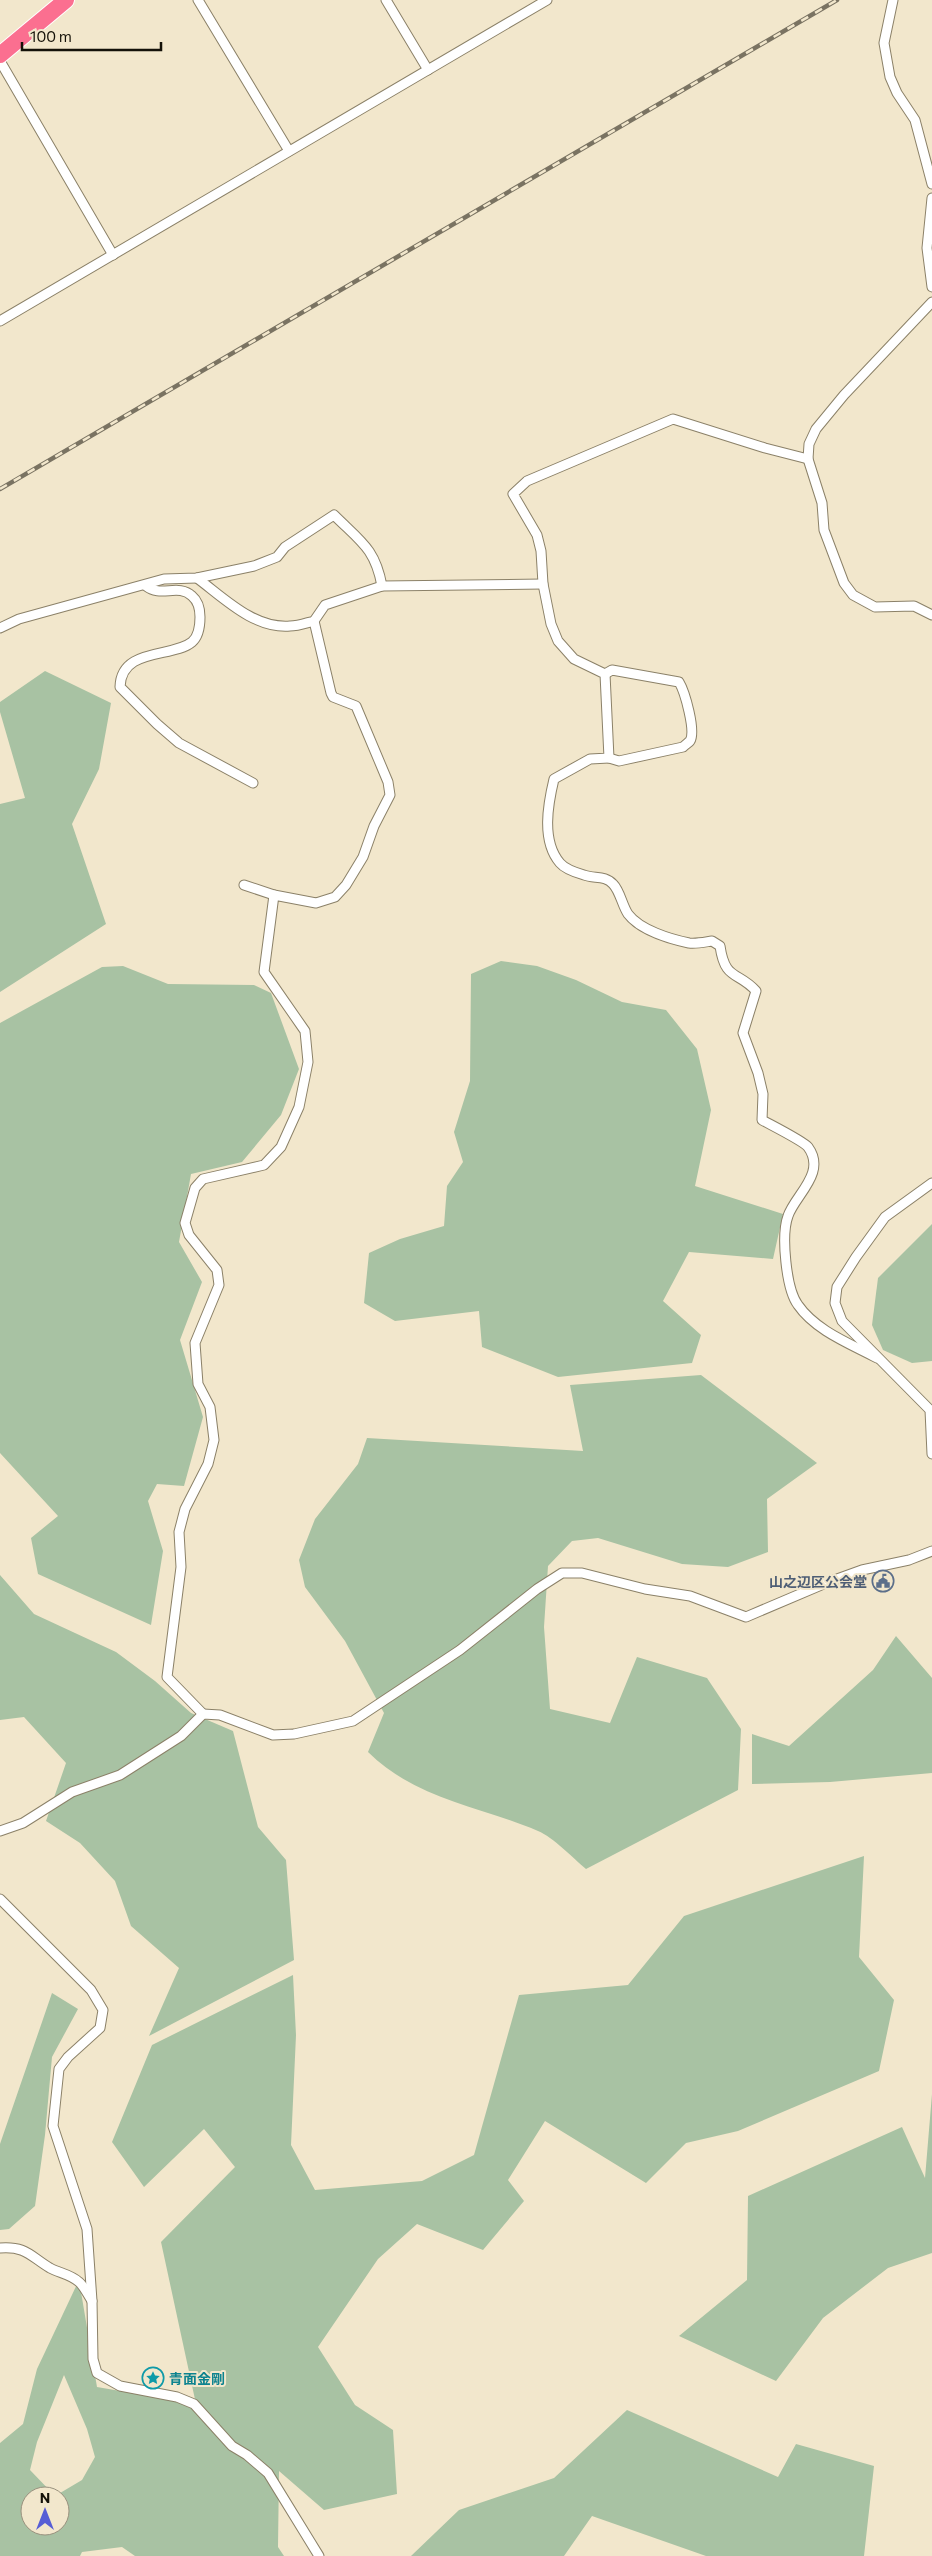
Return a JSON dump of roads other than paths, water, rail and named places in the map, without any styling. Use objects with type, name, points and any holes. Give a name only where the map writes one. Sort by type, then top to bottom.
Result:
[{"type":"highway","points":[[0,56],[66,0]]},
{"type":"street","points":[[198,0],[289,151]]},
{"type":"street","points":[[386,0],[428,70]]},
{"type":"street","points":[[0,321],[546,0]]},
{"type":"street","points":[[893,0],[884,43],[890,77],[896,93],[915,120],[932,184]]},
{"type":"street","points":[[0,61],[113,255]]},
{"type":"street","points":[[932,198],[927,248],[932,287]]},
{"type":"street","points":[[932,302],[844,395],[816,429],[810,444],[808,458],[822,503],[824,530],[844,583],[853,596],[875,606],[914,606],[932,615]]},
{"type":"street","points":[[605,674],[574,659],[558,641],[551,624],[543,584],[541,551],[537,535],[513,494],[527,481],[673,418],[765,448],[808,458]]},
{"type":"street","points":[[0,628],[19,619],[146,586],[164,579],[198,578],[254,566],[277,557],[285,547],[334,515],[371,552],[378,564],[382,586]]},
{"type":"street","points":[[198,578],[248,616],[264,622],[290,626],[314,621],[325,606],[382,586],[543,584]]},
{"type":"street","points":[[146,586],[156,592],[179,590],[192,595],[200,609],[198,635],[192,642],[139,659],[123,671],[120,687],[179,744],[253,783]]},
{"type":"street","points":[[244,885],[274,895],[316,903],[335,898],[346,885],[363,858],[374,826],[390,795],[388,782],[356,706],[333,697],[330,693],[314,621]]},
{"type":"street","points":[[605,674],[612,670],[679,682],[684,690],[692,732],[690,742],[683,746],[619,762],[609,758],[590,760],[554,779],[548,806],[549,834],[554,851],[561,864],[577,873],[588,877],[604,878],[613,884],[627,913],[636,924],[691,943],[712,941],[720,946],[722,963],[739,979],[750,984],[756,991],[743,1033],[760,1080],[763,1094],[762,1120],[808,1147],[812,1160],[811,1180],[788,1216],[784,1240],[791,1288],[798,1305],[813,1320],[827,1331],[877,1358]]},
{"type":"street","points":[[605,674],[609,758]]},
{"type":"street","points":[[203,1714],[167,1677],[180,1566],[179,1532],[185,1509],[208,1464],[214,1440],[210,1407],[198,1384],[196,1343],[218,1286],[217,1270],[189,1235],[184,1223],[195,1188],[203,1179],[264,1166],[281,1146],[299,1107],[308,1062],[305,1031],[264,972],[274,895]]},
{"type":"street","points":[[932,1183],[885,1217],[837,1287],[834,1303],[842,1321],[877,1358],[909,1386],[930,1410],[932,1454]]},
{"type":"street","points":[[0,1831],[23,1823],[72,1792],[120,1775],[181,1736],[203,1714],[220,1714],[273,1735],[294,1734],[353,1721],[460,1650],[537,1589],[562,1573],[582,1572],[645,1589],[690,1596],[746,1617],[862,1570],[909,1560],[932,1551]]},
{"type":"street","points":[[0,1899],[91,1990],[103,2010],[100,2028],[68,2057],[59,2069],[53,2126],[87,2229],[92,2301],[92,2345],[97,2372],[120,2386],[177,2396],[194,2404],[232,2446],[247,2455],[268,2473],[318,2556]]},
{"type":"street","points":[[0,2248],[20,2248],[51,2268],[62,2272],[79,2282],[92,2301]]},
{"type":"railway","points":[[0,489],[837,0]]},
{"type":"place","name":"山之辺区公会堂","points":[[883,1581]]},
{"type":"place","name":"青面金剛","points":[[153,2378]]}]
